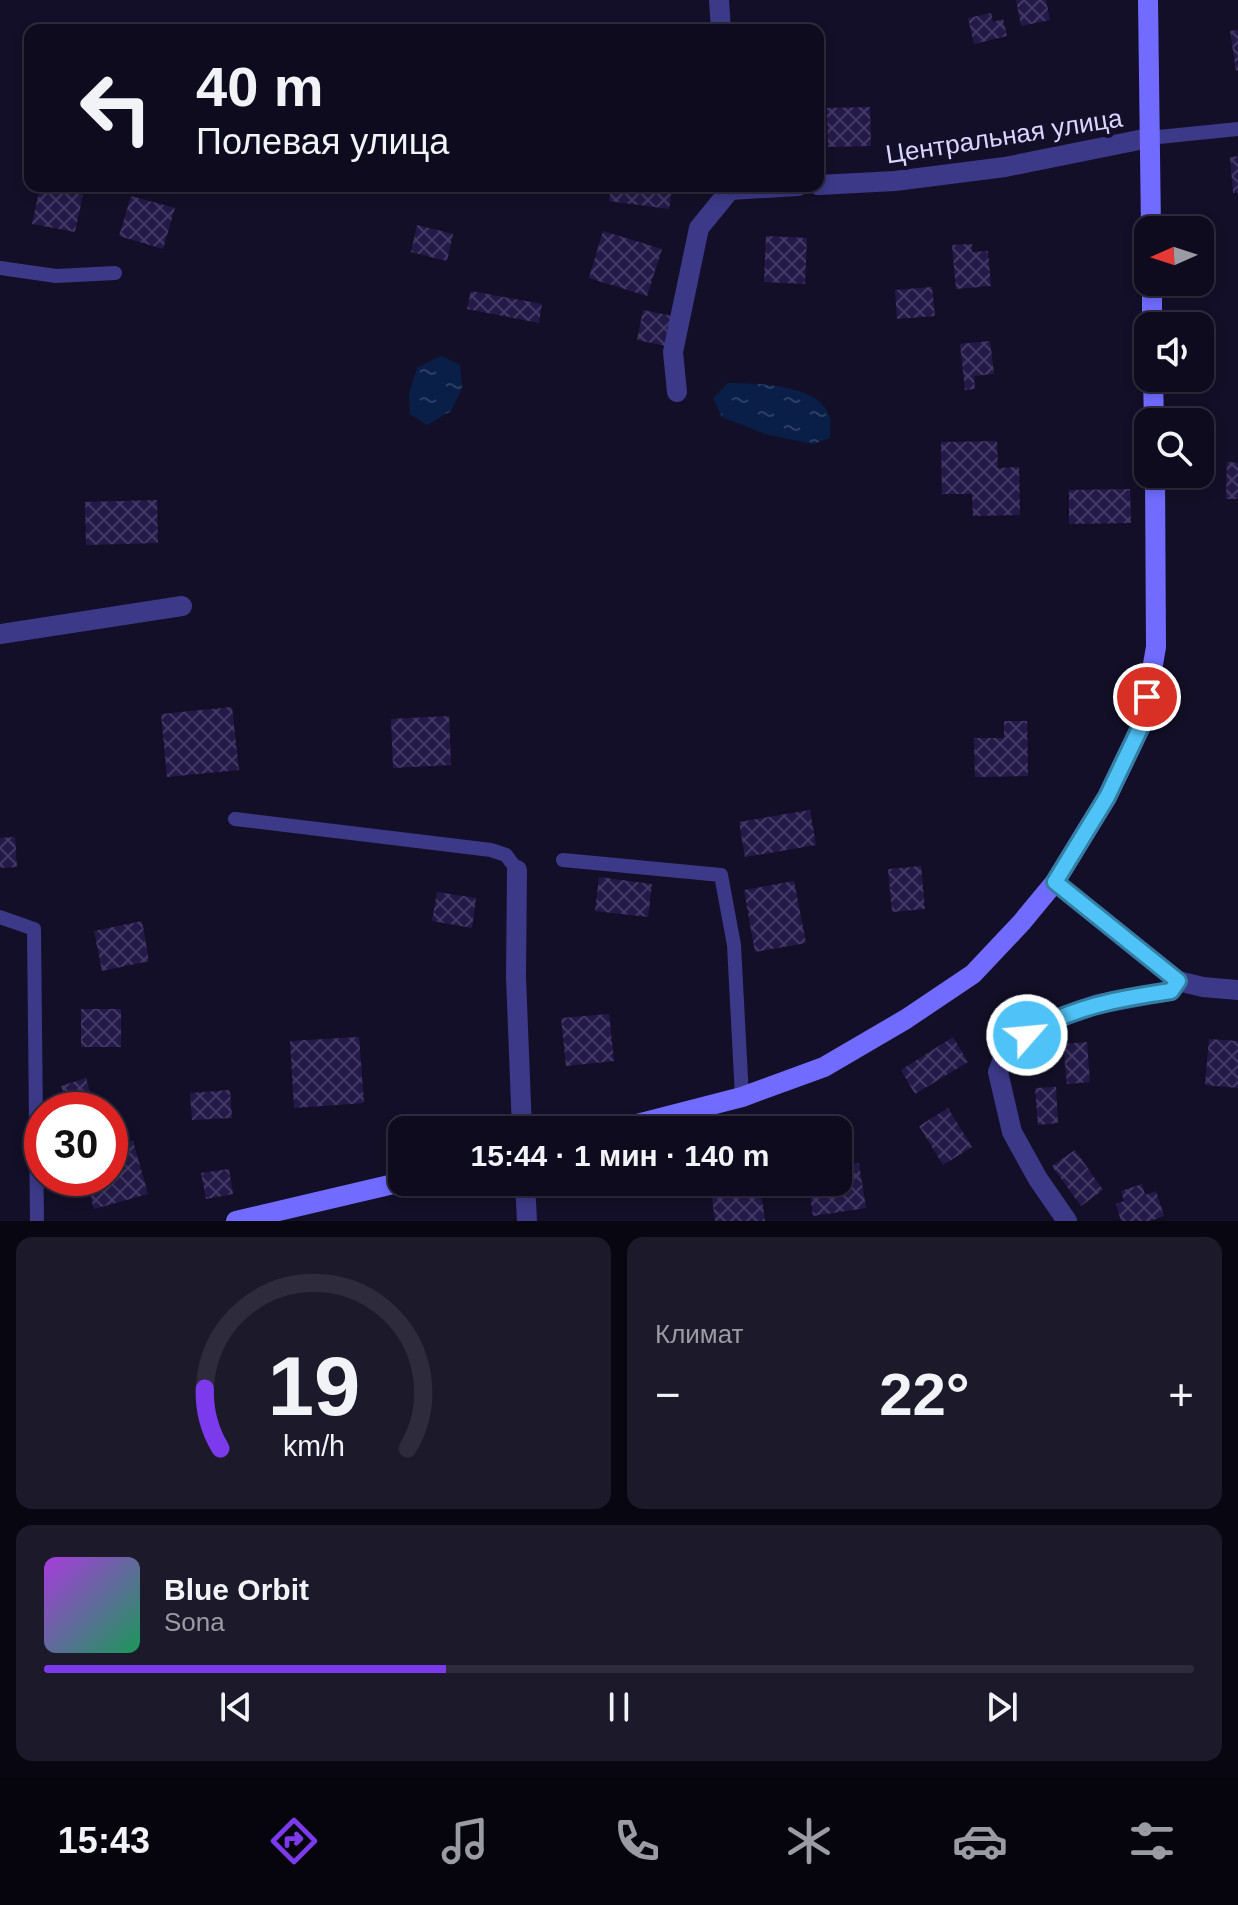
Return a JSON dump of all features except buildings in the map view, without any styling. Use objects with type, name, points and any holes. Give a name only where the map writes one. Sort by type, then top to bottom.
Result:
[{"type":"street","points":[[719,0],[721,24]]},
{"type":"street","name":"Центральная улица","points":[[1148,0],[1151,216]]},
{"type":"street","name":"Центральная улица","points":[[824,185],[895,181],[1005,167],[1149,138]]},
{"type":"street","points":[[677,392],[673,352],[699,228],[727,192]]},
{"type":"street","points":[[668,1116],[742,1097],[824,1067],[906,1019],[973,974],[1055,882],[1107,797],[1143,722],[1156,647],[1155,488]]},
{"type":"street","points":[[0,634],[182,606]]},
{"type":"street","points":[[517,870],[516,977],[521,1116]]},
{"type":"street","points":[[1055,882],[1178,981],[1238,990]]},
{"type":"street","points":[[1067,1221],[1038,1179],[1012,1132],[998,1072],[1007,1048],[1047,1022],[1098,1004],[1171,991],[1178,981]]},
{"type":"street","points":[[236,1221],[388,1185]]},
{"type":"street","points":[[526,1196],[527,1221]]},
{"type":"lane","points":[[1149,138],[1238,129]]},
{"type":"lane","points":[[0,268],[56,276],[115,273]]},
{"type":"lane","points":[[235,819],[491,850],[506,855],[517,870]]},
{"type":"lane","points":[[563,860],[721,875],[734,945],[742,1097]]},
{"type":"lane","points":[[0,917],[34,929],[37,1221]]},
{"type":"water","points":[[441,356],[460,365],[462,388],[451,411],[427,425],[410,414],[409,393],[417,368]]},
{"type":"water","points":[[728,383],[786,388],[814,398],[830,418],[830,438],[813,444],[765,434],[722,417],[713,398]]},
{"type":"route","points":[[1027,1035],[1047,1022],[1098,1004],[1171,991],[1178,981],[1055,882],[1107,797],[1143,722],[1147,697]]}]
